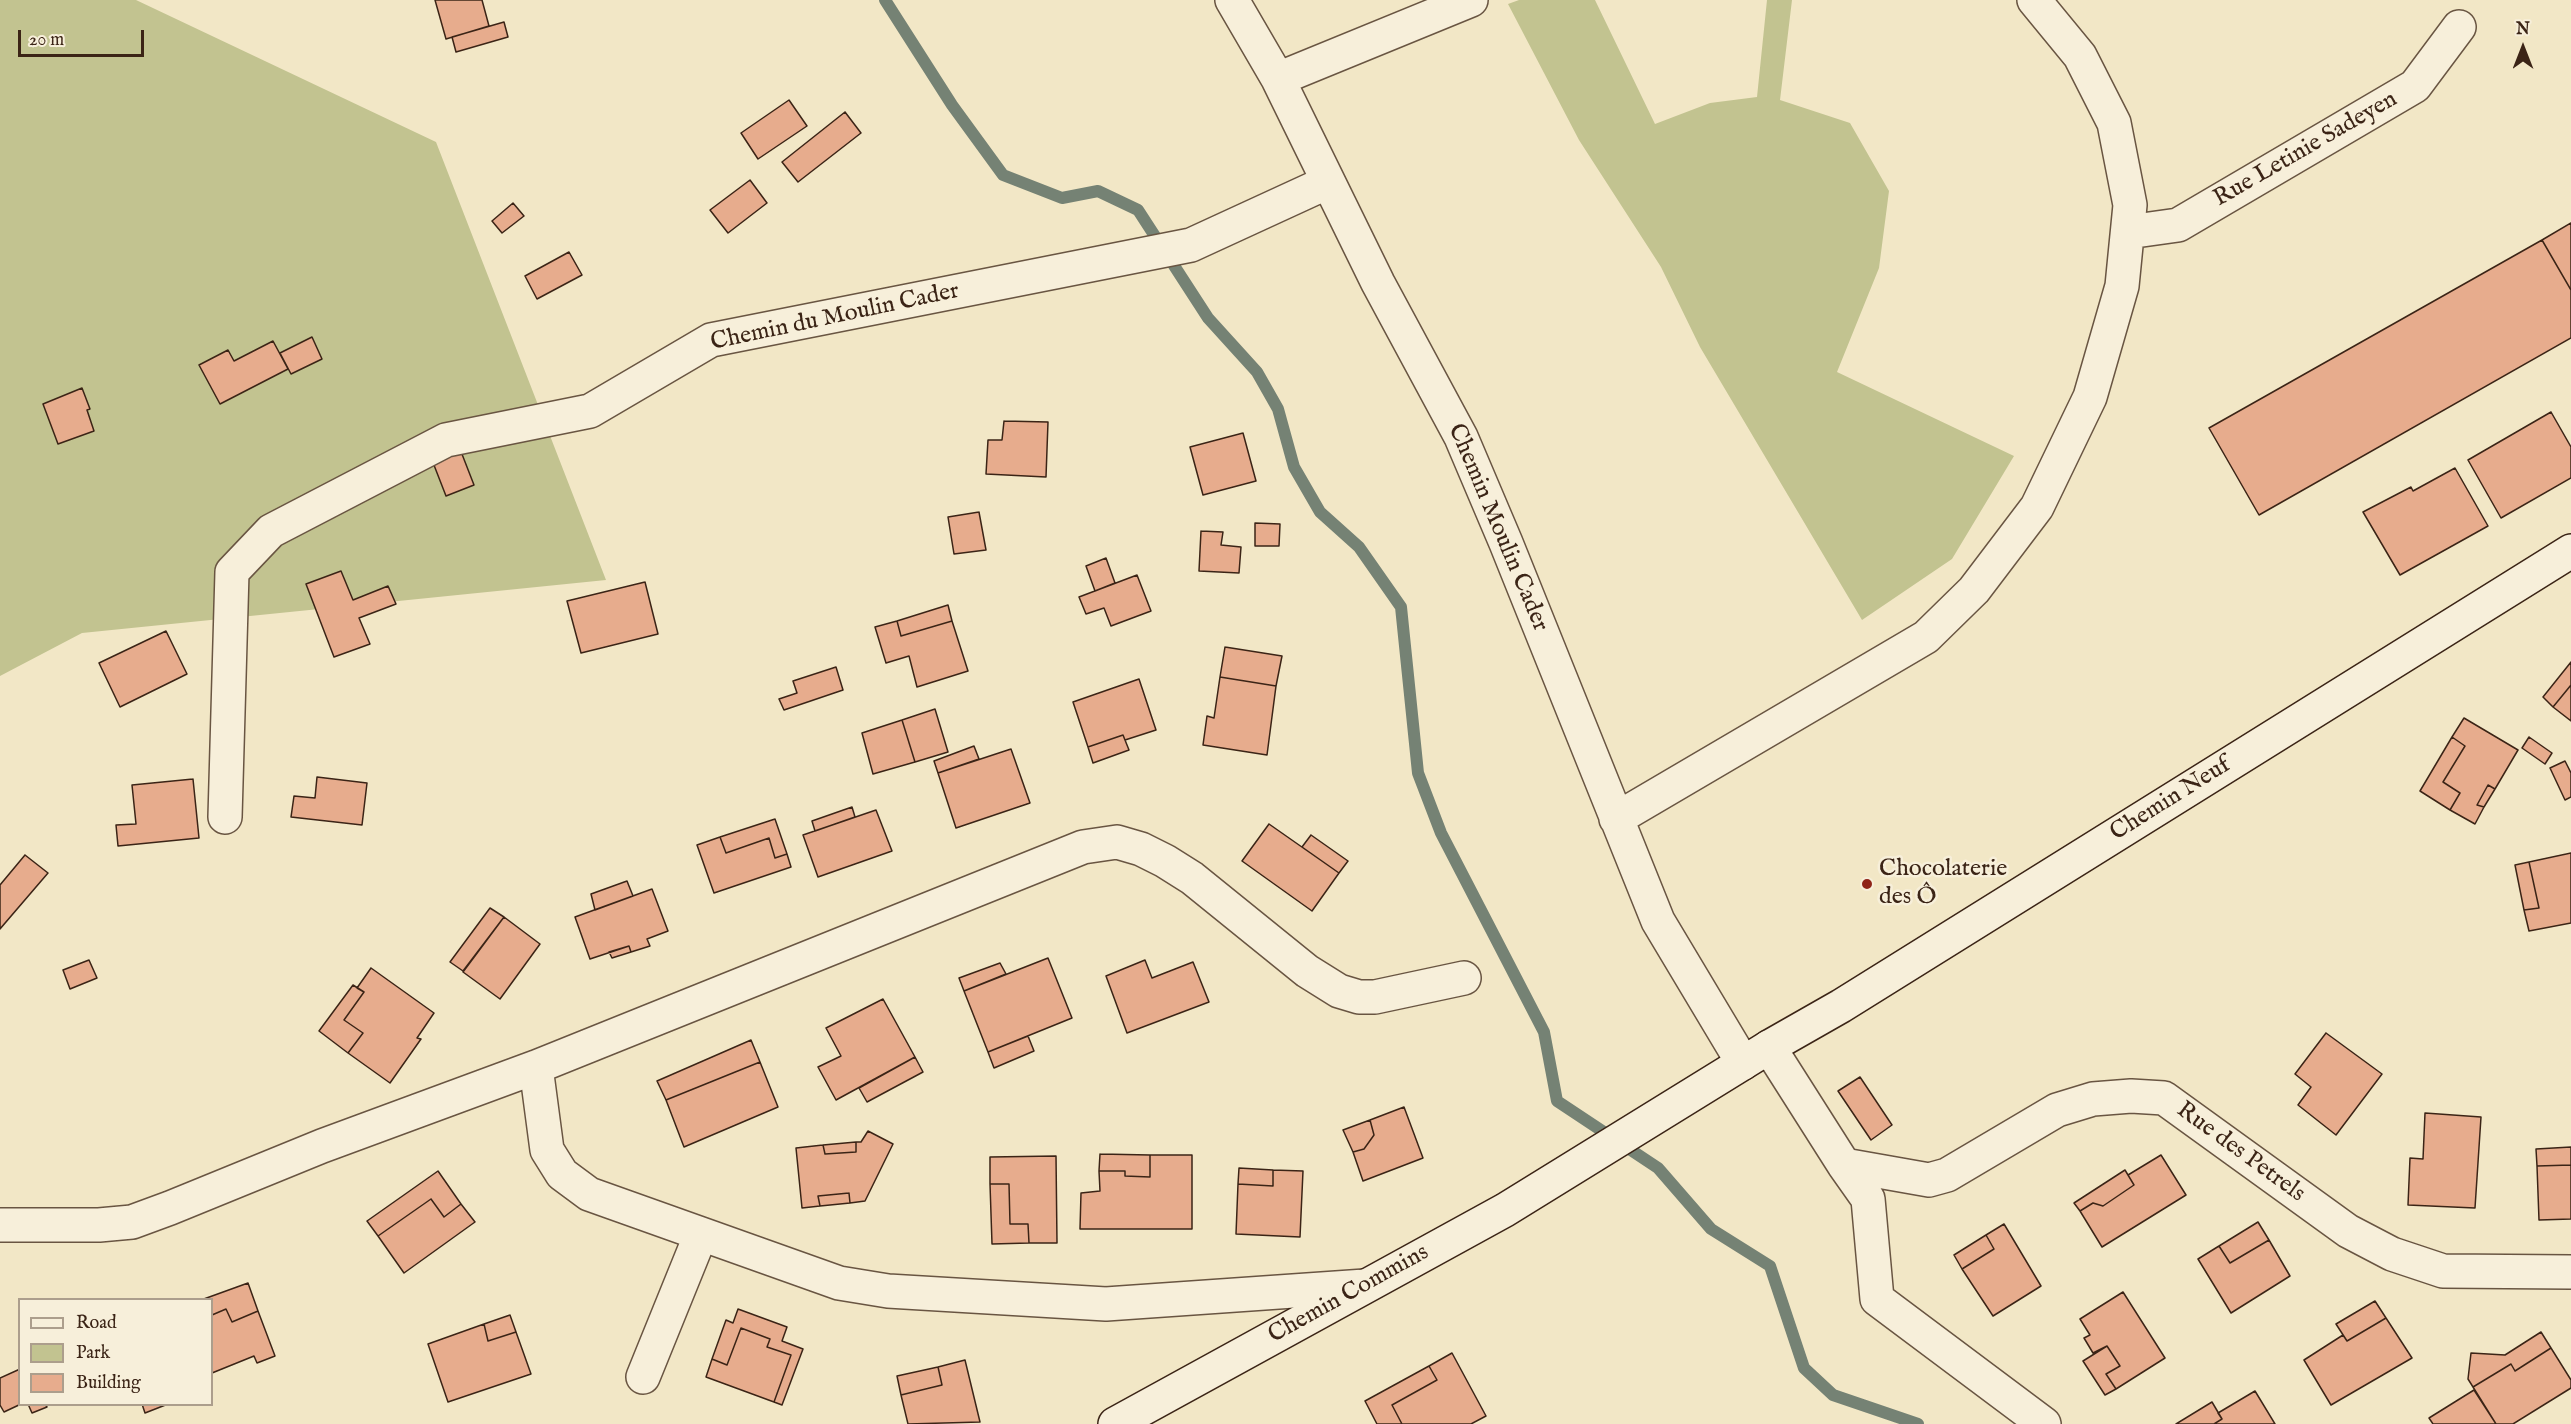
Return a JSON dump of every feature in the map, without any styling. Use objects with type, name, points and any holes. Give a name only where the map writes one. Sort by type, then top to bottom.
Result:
[{"type":"street","name":"Chemin Moulin Cader","points":[[1232,0],[1278,79],[1378,283],[1461,437],[1658,921],[1756,1055]]},
{"type":"street","points":[[1278,79],[1471,0]]},
{"type":"street","points":[[1616,819],[1926,637],[1974,590],[2037,507],[2090,397],[2122,286],[2130,206],[2114,123],[2080,56],[2034,0]]},
{"type":"street","name":"Rue Letinie Sadeyen","points":[[2128,232],[2178,225],[2415,86],[2459,27]]},
{"type":"street","name":"Chemin du Moulin Cader","points":[[225,817],[232,572],[271,531],[446,440],[590,411],[711,340],[1191,245],[1328,182]]},
{"type":"street","name":"Chemin Neuf","points":[[1582,1164],[2571,551]]},
{"type":"street","points":[[0,1225],[99,1225],[132,1222],[322,1146],[536,1067],[1083,847],[1117,842],[1149,853],[1192,878],[1307,971],[1339,991],[1359,997],[1375,997],[1464,978]]},
{"type":"street","points":[[1756,1055],[1868,1198],[1877,1299],[2044,1424]]},
{"type":"street","points":[[536,1067],[547,1150],[562,1174],[589,1194],[840,1283],[888,1291],[1106,1304],[1365,1286]]},
{"type":"street","name":"Rue des Petrels","points":[[1844,1165],[1929,1180],[1947,1175],[2057,1110],[2093,1099],[2131,1096],[2164,1098],[2348,1231],[2392,1254],[2442,1271],[2571,1272]]},
{"type":"street","name":"Chemin Commins","points":[[1114,1424],[1505,1210],[1582,1164]]},
{"type":"street","points":[[643,1377],[701,1234]]},
{"type":"green space","points":[[0,0],[136,0],[436,142],[606,580],[82,633],[0,676]]},
{"type":"green space","points":[[1519,0],[1595,0],[1655,124],[1710,103],[1757,97],[1767,0],[1792,0],[1780,100],[1850,123],[1889,191],[1879,268],[1837,372],[2014,456],[1952,559],[1862,620],[1700,347],[1661,267],[1579,140],[1508,4]]},
{"type":"building","points":[[435,0],[482,0],[489,26],[446,39]]},
{"type":"building","points":[[504,22],[508,37],[456,52],[452,37]]},
{"type":"building","points":[[789,100],[807,126],[758,159],[741,133]]},
{"type":"building","points":[[845,112],[861,133],[798,182],[782,162]]},
{"type":"building","points":[[750,180],[767,203],[728,233],[710,210]]},
{"type":"building","points":[[513,203],[524,216],[502,233],[492,221]]},
{"type":"building","points":[[2571,223],[2571,290],[2542,240]]},
{"type":"building","points":[[2542,240],[2571,290],[2571,338],[2259,515],[2209,428]]},
{"type":"building","points":[[569,252],[582,275],[537,299],[525,276]]},
{"type":"building","points":[[312,337],[322,359],[291,374],[280,353]]},
{"type":"building","points":[[273,341],[288,369],[220,404],[199,365],[228,350],[234,361]]},
{"type":"building","points":[[82,388],[90,409],[87,410],[94,431],[58,444],[43,404]]},
{"type":"building","points":[[2551,412],[2571,447],[2571,478],[2501,518],[2468,460]]},
{"type":"building","points":[[1004,421],[1048,422],[1046,477],[986,474],[988,440],[1002,440]]},
{"type":"building","points":[[1243,433],[1256,481],[1203,495],[1190,447]]},
{"type":"building","points":[[460,449],[474,485],[446,496],[432,460]]},
{"type":"building","points":[[2455,468],[2488,526],[2400,575],[2363,512],[2411,487],[2413,491]]},
{"type":"building","points":[[979,512],[986,550],[954,554],[948,517]]},
{"type":"building","points":[[1255,523],[1280,524],[1279,546],[1255,546]]},
{"type":"building","points":[[1201,531],[1223,532],[1221,545],[1241,547],[1239,573],[1199,571]]},
{"type":"building","points":[[1106,558],[1115,583],[1095,591],[1086,566]]},
{"type":"building","points":[[341,571],[353,600],[388,586],[396,604],[359,618],[370,644],[334,657],[306,584]]},
{"type":"building","points":[[1137,575],[1151,611],[1111,626],[1104,608],[1086,614],[1079,597]]},
{"type":"building","points":[[645,582],[658,634],[581,653],[567,601]]},
{"type":"building","points":[[948,605],[952,621],[901,636],[897,621]]},
{"type":"building","points":[[897,621],[901,636],[952,621],[968,671],[917,687],[909,656],[886,663],[875,627]]},
{"type":"building","points":[[166,631],[187,674],[120,707],[99,663]]},
{"type":"building","points":[[1225,647],[1282,656],[1276,686],[1220,677]]},
{"type":"building","points":[[2571,662],[2571,685],[2553,707],[2543,697]]},
{"type":"building","points":[[836,667],[843,690],[784,710],[779,699],[797,693],[793,681]]},
{"type":"building","points":[[1220,677],[1276,686],[1267,755],[1203,745],[1207,716],[1214,718]]},
{"type":"building","points":[[1139,679],[1156,730],[1125,740],[1123,735],[1088,747],[1073,702]]},
{"type":"building","points":[[2571,685],[2571,721],[2553,707]]},
{"type":"building","points":[[935,709],[948,752],[915,762],[902,720]]},
{"type":"building","points":[[2464,718],[2518,750],[2495,789],[2488,785],[2477,805],[2484,807],[2475,824],[2450,810],[2460,793],[2443,782],[2465,746],[2452,737]]},
{"type":"building","points":[[902,720],[915,762],[873,774],[862,733]]},
{"type":"building","points":[[1123,735],[1129,750],[1093,763],[1088,747]]},
{"type":"building","points":[[2452,737],[2465,746],[2443,782],[2460,793],[2450,810],[2420,791]]},
{"type":"building","points":[[2529,737],[2552,753],[2545,764],[2522,748]]},
{"type":"building","points":[[974,746],[979,759],[938,773],[934,761]]},
{"type":"building","points":[[1011,749],[1030,803],[956,828],[938,773]]},
{"type":"building","points":[[2565,761],[2571,773],[2571,797],[2565,800],[2550,768]]},
{"type":"building","points":[[317,777],[367,783],[362,825],[291,817],[294,796],[315,798]]},
{"type":"building","points":[[193,779],[199,838],[118,846],[116,825],[136,824],[132,785]]},
{"type":"building","points":[[2488,785],[2495,789],[2484,807],[2477,805]]},
{"type":"building","points":[[852,807],[855,817],[815,831],[812,821]]},
{"type":"building","points":[[876,810],[892,851],[818,877],[803,835]]},
{"type":"building","points":[[775,819],[787,854],[775,858],[769,838],[726,853],[720,837]]},
{"type":"building","points":[[1269,824],[1339,873],[1312,911],[1242,861]]},
{"type":"building","points":[[1311,835],[1348,861],[1339,873],[1302,847]]},
{"type":"building","points":[[720,837],[726,853],[769,838],[775,858],[787,854],[791,867],[714,893],[697,845]]},
{"type":"building","points":[[2571,853],[2571,923],[2529,931],[2524,910],[2539,908],[2529,862]]},
{"type":"building","points":[[25,855],[48,873],[0,929],[0,885]]},
{"type":"building","points":[[2529,862],[2539,908],[2524,910],[2515,865]]},
{"type":"building","points":[[627,881],[633,896],[595,910],[591,894]]},
{"type":"building","points":[[652,889],[668,931],[647,939],[650,946],[631,952],[629,946],[590,959],[575,917]]},
{"type":"building","points":[[490,908],[504,917],[463,971],[450,962]]},
{"type":"building","points":[[504,917],[540,944],[500,999],[463,972]]},
{"type":"building","points":[[629,946],[631,952],[612,958],[609,952]]},
{"type":"building","points":[[1048,958],[1072,1018],[988,1052],[964,991]]},
{"type":"building","points":[[89,960],[97,978],[70,989],[63,970]]},
{"type":"building","points":[[1145,960],[1152,978],[1193,962],[1209,1002],[1127,1033],[1106,976]]},
{"type":"building","points":[[1000,963],[1006,974],[964,991],[959,978]]},
{"type":"building","points":[[371,968],[434,1013],[417,1038],[421,1039],[390,1083],[348,1053],[363,1033],[344,1020],[364,992],[357,988]]},
{"type":"building","points":[[353,985],[364,992],[344,1020],[363,1033],[348,1053],[319,1031]]},
{"type":"building","points":[[883,999],[915,1057],[836,1100],[818,1067],[841,1056],[826,1028]]},
{"type":"building","points":[[2326,1033],[2382,1074],[2336,1135],[2298,1105],[2311,1087],[2295,1074]]},
{"type":"building","points":[[1028,1036],[1034,1051],[994,1068],[988,1052]]},
{"type":"building","points":[[751,1040],[760,1062],[666,1100],[657,1081]]},
{"type":"building","points":[[915,1057],[923,1072],[867,1102],[859,1088]]},
{"type":"building","points":[[760,1062],[778,1107],[684,1147],[666,1100]]},
{"type":"building","points":[[1860,1077],[1892,1125],[1871,1140],[1838,1091]]},
{"type":"building","points":[[1404,1107],[1423,1158],[1363,1181],[1353,1152],[1364,1149],[1374,1135],[1370,1120]]},
{"type":"building","points":[[2425,1113],[2481,1117],[2475,1208],[2408,1205],[2410,1158],[2423,1159]]},
{"type":"building","points":[[1370,1120],[1374,1135],[1364,1149],[1353,1152],[1343,1130]]},
{"type":"building","points":[[868,1131],[893,1144],[865,1201],[850,1203],[849,1193],[818,1196],[820,1206],[802,1208],[796,1148],[823,1145],[825,1154],[856,1152],[856,1142],[861,1142]]},
{"type":"building","points":[[856,1142],[856,1152],[825,1154],[823,1145]]},
{"type":"building","points":[[2571,1147],[2571,1165],[2537,1166],[2536,1149]]},
{"type":"building","points":[[1100,1154],[1150,1155],[1150,1177],[1125,1176],[1125,1171],[1099,1171]]},
{"type":"building","points":[[1150,1155],[1192,1155],[1192,1229],[1080,1229],[1081,1193],[1100,1191],[1099,1171],[1125,1171],[1125,1176],[1150,1177]]},
{"type":"building","points":[[2161,1155],[2186,1195],[2102,1247],[2080,1211],[2093,1203],[2103,1206],[2134,1185],[2128,1175]]},
{"type":"building","points":[[1056,1156],[1057,1243],[1029,1243],[1028,1224],[1010,1224],[1009,1184],[990,1184],[990,1157]]},
{"type":"building","points":[[2571,1165],[2571,1219],[2539,1220],[2537,1166]]},
{"type":"building","points":[[1239,1168],[1273,1170],[1273,1186],[1238,1184]]},
{"type":"building","points":[[1273,1170],[1303,1171],[1300,1237],[1236,1234],[1238,1184],[1273,1186]]},
{"type":"building","points":[[2125,1170],[2134,1185],[2103,1206],[2093,1203],[2080,1211],[2074,1203]]},
{"type":"building","points":[[438,1171],[461,1204],[444,1217],[431,1199],[378,1236],[367,1221]]},
{"type":"building","points":[[990,1184],[1009,1184],[1010,1224],[1028,1224],[1029,1243],[992,1244]]},
{"type":"building","points":[[849,1193],[850,1203],[820,1206],[818,1196]]},
{"type":"building","points":[[431,1199],[444,1217],[461,1204],[475,1222],[404,1273],[378,1236]]},
{"type":"building","points":[[2258,1222],[2269,1240],[2230,1263],[2219,1246]]},
{"type":"building","points":[[2004,1224],[2041,1286],[1993,1316],[1962,1269],[1994,1249],[1986,1235]]},
{"type":"building","points":[[1986,1235],[1994,1249],[1962,1269],[1954,1255]]},
{"type":"building","points":[[2269,1240],[2290,1276],[2231,1313],[2198,1259],[2219,1246],[2230,1263]]},
{"type":"building","points":[[248,1283],[258,1311],[232,1322],[226,1309],[213,1315],[213,1298],[207,1298]]},
{"type":"building","points":[[2123,1292],[2165,1358],[2116,1389],[2106,1374],[2120,1366],[2107,1346],[2093,1353],[2084,1338],[2090,1335],[2080,1319]]},
{"type":"building","points":[[2375,1301],[2386,1318],[2347,1341],[2336,1324]]},
{"type":"building","points":[[226,1309],[232,1322],[258,1311],[275,1356],[257,1363],[254,1356],[213,1373],[213,1315]]},
{"type":"building","points":[[738,1309],[787,1327],[782,1341],[803,1349],[782,1405],[774,1402],[791,1355],[767,1347],[770,1339],[741,1328],[727,1365],[712,1359],[726,1320],[733,1323]]},
{"type":"building","points":[[510,1315],[516,1332],[488,1341],[484,1324]]},
{"type":"building","points":[[2386,1318],[2412,1358],[2331,1405],[2304,1360],[2343,1335],[2347,1341]]},
{"type":"building","points":[[484,1324],[488,1341],[516,1332],[531,1374],[448,1402],[428,1344]]},
{"type":"building","points":[[741,1328],[770,1339],[767,1347],[791,1355],[774,1402],[706,1377],[712,1359],[727,1365]]},
{"type":"building","points":[[2541,1332],[2551,1348],[2515,1371],[2511,1364],[2473,1387],[2468,1379],[2471,1353],[2505,1355]]},
{"type":"building","points":[[2107,1346],[2120,1366],[2106,1374],[2116,1389],[2105,1395],[2083,1361]]},
{"type":"building","points":[[2551,1348],[2571,1380],[2571,1388],[2513,1424],[2496,1424],[2473,1387],[2511,1364],[2515,1371]]},
{"type":"building","points":[[1452,1353],[1486,1416],[1471,1424],[1402,1424],[1392,1405],[1437,1380],[1429,1366]]},
{"type":"building","points":[[965,1360],[980,1422],[908,1424],[901,1395],[942,1385],[938,1367]]},
{"type":"building","points":[[1429,1366],[1437,1380],[1392,1405],[1402,1424],[1377,1424],[1365,1401]]},
{"type":"building","points":[[938,1367],[942,1385],[901,1395],[897,1376]]},
{"type":"building","points":[[18,1370],[18,1405],[4,1412],[0,1405],[0,1378]]},
{"type":"building","points":[[2474,1390],[2496,1424],[2433,1424],[2429,1418]]},
{"type":"building","points":[[2255,1391],[2275,1424],[2214,1424],[2222,1419],[2218,1413]]},
{"type":"building","points":[[2212,1402],[2222,1419],[2214,1424],[2176,1424]]},
{"type":"building","points":[[29,1406],[47,1407],[32,1413]]},
{"type":"building","points":[[143,1406],[163,1406],[145,1413]]},
{"type":"waterway","points":[[885,0],[952,105],[1003,175],[1062,198],[1098,191],[1138,210],[1208,318],[1257,372],[1278,409],[1294,467],[1320,512],[1359,547],[1401,607],[1418,773],[1441,833],[1544,1032],[1557,1101],[1658,1168],[1711,1229],[1770,1266],[1804,1368],[1833,1395],[1918,1424]]},
{"type":"place","name":"Chocolaterie des Ô","points":[[1867,884]]}]
